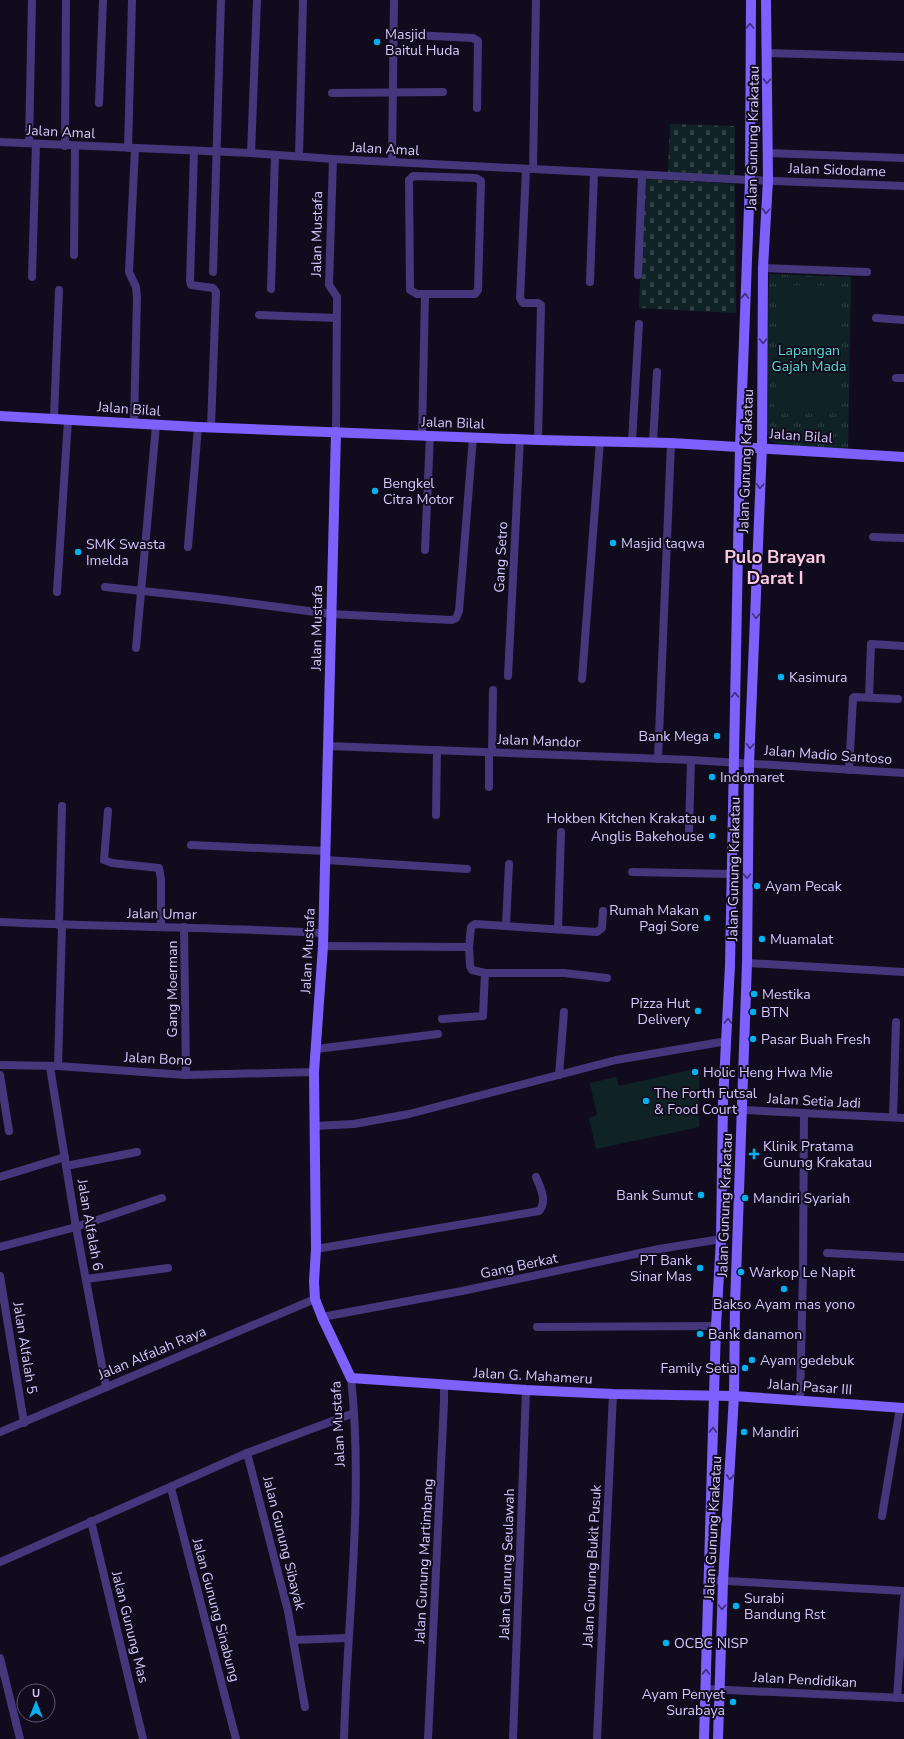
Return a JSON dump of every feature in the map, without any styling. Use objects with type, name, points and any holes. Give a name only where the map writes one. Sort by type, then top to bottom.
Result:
[{"type":"main road","name":"Jalan Gunung Krakatau","points":[[704,1739],[716,1326],[721,1239],[723,1109],[727,1040],[740,447],[750,180],[751,0]]},
{"type":"main road","name":"Jalan Gunung Krakatau","points":[[718,1739],[723,1581],[734,1396],[735,1306],[747,963],[749,764],[762,447],[763,268],[768,180],[768,53],[766,0]]},
{"type":"main road","name":"Jalan Bilal","points":[[0,416],[198,427],[538,440],[653,442],[762,447],[904,457]]},
{"type":"main road","name":"Jalan Mustafa","points":[[336,432],[323,946],[314,1072],[316,1249],[314,1282],[315,1299],[351,1378]]},
{"type":"main road","name":"Jalan G. Mahameru","points":[[351,1378],[526,1390],[613,1394],[714,1396]]},
{"type":"main road","name":"Jalan Pasar III","points":[[714,1396],[800,1400],[902,1408]]},
{"type":"street","points":[[32,0],[32,277]]},
{"type":"street","points":[[65,146],[66,0]]},
{"type":"street","points":[[99,103],[103,0]]},
{"type":"street","points":[[132,0],[129,272],[136,287],[137,297],[134,424]]},
{"type":"street","points":[[213,272],[221,0]]},
{"type":"street","points":[[251,153],[257,0]]},
{"type":"street","points":[[299,156],[303,0]]},
{"type":"street","points":[[392,162],[394,0]]},
{"type":"street","points":[[536,0],[529,169],[520,298],[522,303],[538,303],[541,305],[538,440]]},
{"type":"street","points":[[393,34],[473,38],[478,41],[477,108]]},
{"type":"street","points":[[768,53],[904,57]]},
{"type":"street","points":[[332,93],[443,92]]},
{"type":"street","name":"Jalan Amal","points":[[0,142],[251,153],[333,159],[768,180]]},
{"type":"street","points":[[74,255],[76,205],[75,146]]},
{"type":"street","points":[[194,151],[190,281],[191,285],[213,288],[216,292],[211,427]]},
{"type":"street","points":[[768,152],[904,158]]},
{"type":"street","points":[[271,289],[275,155]]},
{"type":"street","name":"Jalan Mustafa","points":[[333,159],[329,285],[337,297],[336,432]]},
{"type":"street","points":[[590,282],[594,172]]},
{"type":"street","points":[[638,275],[642,175]]},
{"type":"street","points":[[413,176],[431,176],[479,179],[482,184],[478,290],[473,294],[425,295],[413,293],[409,287],[410,178],[413,176]]},
{"type":"street","name":"Jalan Sidodame","points":[[768,180],[904,186]]},
{"type":"street","points":[[763,268],[868,272]]},
{"type":"street","points":[[54,418],[59,290]]},
{"type":"street","points":[[425,295],[425,550]]},
{"type":"street","points":[[259,315],[336,318]]},
{"type":"street","points":[[876,318],[904,320]]},
{"type":"street","points":[[632,442],[639,324]]},
{"type":"street","points":[[653,442],[658,372]]},
{"type":"street","points":[[56,592],[68,419]]},
{"type":"street","points":[[136,648],[156,425]]},
{"type":"street","points":[[188,547],[198,427]]},
{"type":"street","points":[[105,587],[217,599],[331,614],[448,621],[456,618],[459,611],[473,437]]},
{"type":"street","name":"Gang Setro","points":[[508,676],[520,439]]},
{"type":"street","points":[[582,678],[600,440]]},
{"type":"street","points":[[658,759],[671,443]]},
{"type":"street","points":[[873,537],[904,538]]},
{"type":"street","points":[[869,697],[871,644],[904,646]]},
{"type":"street","points":[[490,787],[493,690]]},
{"type":"street","points":[[849,770],[853,698],[869,697],[898,699]]},
{"type":"street","name":"Jalan Mandor","points":[[328,746],[691,760],[749,764]]},
{"type":"street","points":[[436,815],[437,750]]},
{"type":"street","points":[[689,832],[691,760]]},
{"type":"street","name":"Jalan Madio Santoso","points":[[749,764],[904,773]]},
{"type":"street","name":"Jalan Alfalah 6","points":[[62,806],[60,925],[54,1067],[76,1227],[106,1387]]},
{"type":"street","points":[[108,811],[104,860],[112,863],[159,868],[161,879],[160,927]]},
{"type":"street","points":[[558,929],[561,832]]},
{"type":"street","points":[[191,845],[326,855],[467,869]]},
{"type":"street","points":[[506,925],[509,864]]},
{"type":"street","points":[[632,872],[731,874]]},
{"type":"street","points":[[602,911],[603,925],[599,931],[478,923],[470,927],[469,947],[471,969],[485,973],[564,973],[607,978]]},
{"type":"street","name":"Jalan Umar","points":[[0,922],[60,925],[232,928],[323,933]]},
{"type":"street","name":"Gang Moerman","points":[[184,927],[186,1074]]},
{"type":"street","points":[[323,946],[469,947]]},
{"type":"street","points":[[747,963],[904,972]]},
{"type":"street","points":[[442,1019],[483,1016],[485,973]]},
{"type":"street","points":[[559,1074],[564,1012]]},
{"type":"street","points":[[893,1117],[896,1022]]},
{"type":"street","points":[[316,1049],[438,1034]]},
{"type":"street","points":[[314,1126],[354,1124],[410,1114],[616,1060],[727,1040]]},
{"type":"street","name":"Jalan Bono","points":[[0,1065],[186,1074],[314,1072]]},
{"type":"street","points":[[0,1075],[9,1131]]},
{"type":"street","name":"Jalan Setia Jadi","points":[[723,1109],[904,1118]]},
{"type":"street","points":[[800,1400],[804,1114]]},
{"type":"street","points":[[0,1177],[66,1161],[138,1152]]},
{"type":"street","points":[[316,1249],[539,1211],[542,1208],[544,1199],[536,1177]]},
{"type":"street","points":[[0,1247],[76,1227],[162,1198]]},
{"type":"street","name":"Gang Berkat","points":[[322,1317],[462,1291],[659,1249],[721,1239]]},
{"type":"street","points":[[827,1253],[904,1257]]},
{"type":"street","points":[[86,1279],[168,1268]]},
{"type":"street","name":"Jalan Alfalah 5","points":[[0,1276],[24,1423]]},
{"type":"street","name":"Jalan Alfalah Raya","points":[[0,1432],[315,1299]]},
{"type":"street","points":[[537,1327],[716,1326]]},
{"type":"street","name":"Jalan Mustafa","points":[[344,1739],[354,1528],[355,1437],[351,1378]]},
{"type":"street","name":"Jalan Gunung Martimbang","points":[[428,1739],[444,1384]]},
{"type":"street","name":"Jalan Gunung Seulawah","points":[[513,1739],[526,1390]]},
{"type":"street","name":"Jalan Gunung Bukit Pusuk","points":[[597,1739],[613,1394]]},
{"type":"street","points":[[882,1516],[886,1486],[902,1408]]},
{"type":"street","points":[[0,1562],[171,1488],[247,1453],[354,1413]]},
{"type":"street","name":"Jalan Gunung Sibayak","points":[[247,1453],[288,1611],[305,1707]]},
{"type":"street","name":"Jalan Gunung Sinabung","points":[[171,1488],[236,1739]]},
{"type":"street","name":"Jalan Gunung Mas","points":[[90,1522],[143,1739]]},
{"type":"street","points":[[709,1580],[904,1591]]},
{"type":"street","points":[[900,1698],[904,1598]]},
{"type":"street","points":[[294,1640],[348,1638]]},
{"type":"street","points":[[0,1658],[20,1739]]},
{"type":"street","name":"Jalan Pendidikan","points":[[706,1689],[900,1698]]},
{"type":"green space","points":[[670,124],[735,126],[735,176],[668,172]]},
{"type":"green space","points":[[644,179],[735,184],[736,313],[639,308]]},
{"type":"green space","name":"Lapangan Gajah Mada","points":[[769,274],[851,277],[848,449],[780,445],[769,440],[766,431]]},
{"type":"green space","points":[[778,285],[841,286],[838,413],[775,412]]},
{"type":"green space","name":"The Forth Futsal & Food Court","points":[[699,1068],[699,1127],[596,1149],[589,1118],[597,1115],[590,1083],[616,1077],[619,1086]]},
{"type":"place","name":"Masjid Baitul Huda","points":[[377,42]]},
{"type":"place","name":"Bengkel Citra Motor","points":[[375,491]]},
{"type":"place","name":"Masjid taqwa","points":[[613,543]]},
{"type":"place","name":"SMK Swasta Imelda","points":[[78,552]]},
{"type":"place","name":"Kasimura","points":[[781,677]]},
{"type":"place","name":"Bank Mega","points":[[717,736]]},
{"type":"place","name":"Indomaret","points":[[712,777]]},
{"type":"place","name":"Hokben Kitchen Krakatau","points":[[713,818]]},
{"type":"place","name":"Anglis Bakehouse","points":[[712,836]]},
{"type":"place","name":"Ayam Pecak","points":[[757,886]]},
{"type":"place","name":"Rumah Makan Pagi Sore","points":[[707,918]]},
{"type":"place","name":"Muamalat","points":[[762,939]]},
{"type":"place","name":"Mestika","points":[[754,994]]},
{"type":"place","name":"Pizza Hut Delivery","points":[[698,1011]]},
{"type":"place","name":"BTN","points":[[753,1012]]},
{"type":"place","name":"Pasar Buah Fresh","points":[[753,1039]]},
{"type":"place","name":"Holic Heng Hwa Mie","points":[[695,1072]]},
{"type":"place","name":"The Forth Futsal & Food Court","points":[[646,1101]]},
{"type":"place","name":"Klinik Pratama Gunung Krakatau","points":[[754,1154]]},
{"type":"place","name":"Bank Sumut","points":[[701,1195]]},
{"type":"place","name":"Mandiri Syariah","points":[[745,1198]]},
{"type":"place","name":"PT Bank Sinar Mas","points":[[700,1268]]},
{"type":"place","name":"Warkop Le Napit","points":[[741,1272]]},
{"type":"place","name":"Bakso Ayam mas yono","points":[[784,1289]]},
{"type":"place","name":"Bank danamon","points":[[700,1334]]},
{"type":"place","name":"Ayam gedebuk","points":[[752,1360]]},
{"type":"place","name":"Family Setia","points":[[745,1368]]},
{"type":"place","name":"Mandiri","points":[[744,1432]]},
{"type":"place","name":"Surabi Bandung Rst","points":[[736,1606]]},
{"type":"place","name":"OCBC NISP","points":[[666,1643]]},
{"type":"place","name":"Ayam Penyet Surabaya","points":[[733,1702]]},
{"type":"district","name":"Pulo Brayan Darat I","points":[[775,567]]}]
